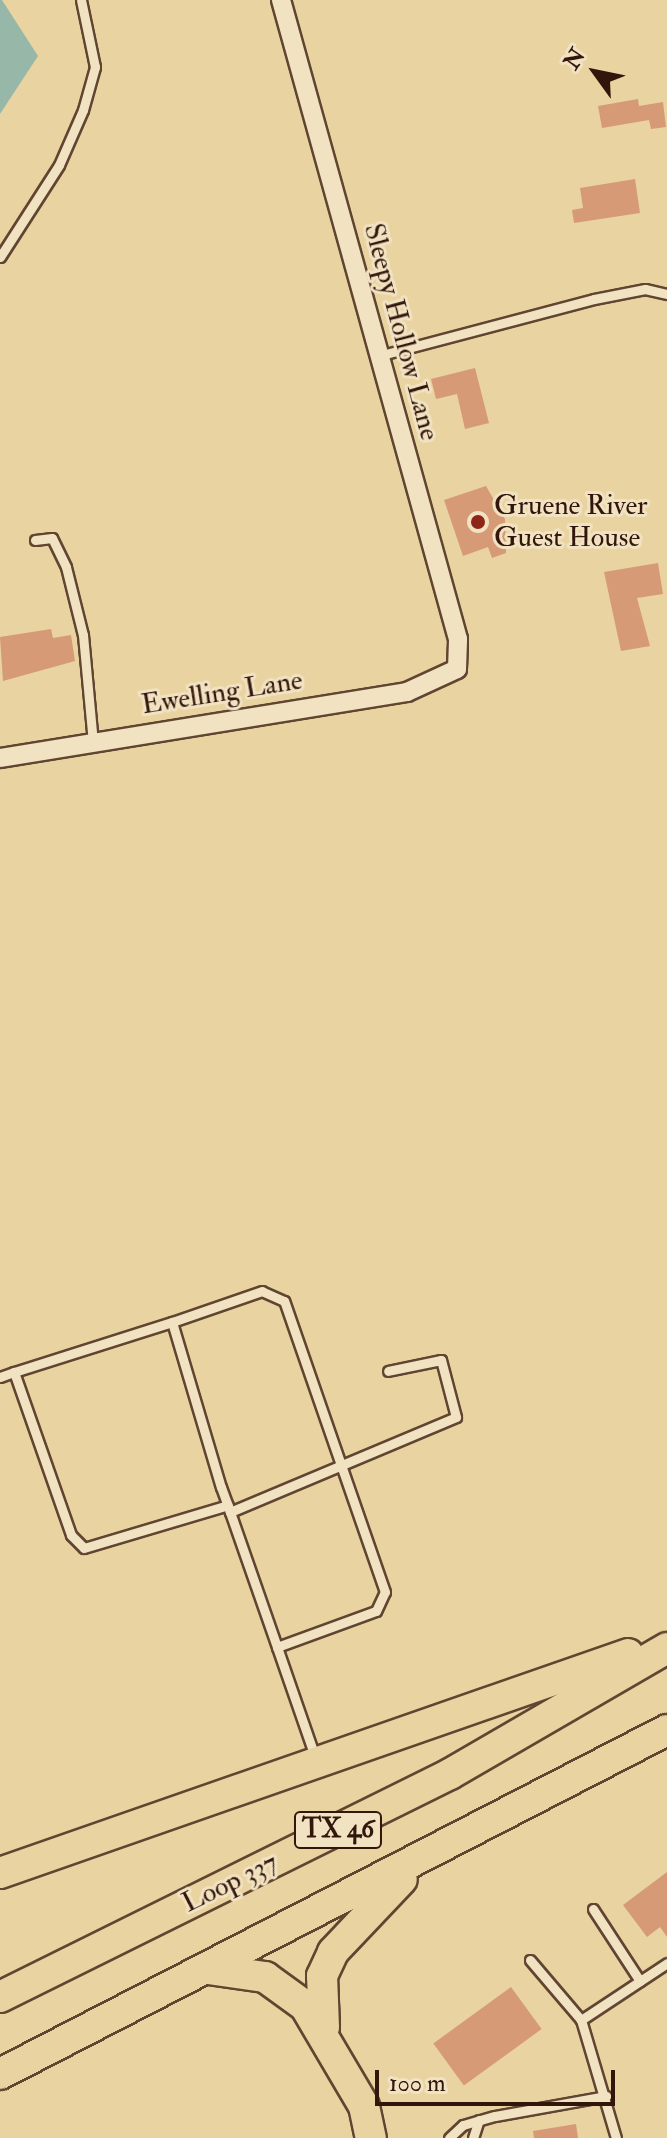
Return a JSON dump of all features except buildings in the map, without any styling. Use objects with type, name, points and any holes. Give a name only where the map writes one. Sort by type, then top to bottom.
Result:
[{"type":"main road","points":[[0,1873],[667,1640]]},
{"type":"main road","name":"Loop 337","points":[[0,1997],[450,1774],[667,1648]]},
{"type":"main road","name":"TX 46","points":[[0,2074],[667,1730]]},
{"type":"main road","points":[[324,2027],[322,1976],[333,1952],[429,1853]]},
{"type":"main road","points":[[208,1969],[265,1977],[324,2027],[364,2106],[371,2138]]},
{"type":"street","name":"Sleepy Hollow Lane","points":[[281,0],[458,639],[450,677]]},
{"type":"street","name":"Ewelling Lane","points":[[0,758],[407,692],[450,677]]},
{"type":"lane","points":[[0,257],[59,165],[83,110],[95,67],[81,0]]},
{"type":"lane","points":[[378,356],[594,299],[645,289],[667,294]]},
{"type":"lane","points":[[35,540],[52,538],[66,567],[83,635],[93,742]]},
{"type":"lane","points":[[0,1377],[262,1291],[278,1296],[341,1467],[383,1600],[376,1611],[277,1647]]},
{"type":"lane","points":[[172,1322],[229,1508],[317,1763]]},
{"type":"lane","points":[[14,1372],[71,1535],[84,1548],[229,1508],[341,1467],[456,1417],[441,1360],[388,1371]]},
{"type":"lane","points":[[593,1909],[640,1981]]},
{"type":"lane","points":[[530,1960],[581,2020],[616,2138]]},
{"type":"lane","points":[[581,2020],[667,1963]]},
{"type":"lane","points":[[449,2138],[479,2120],[606,2096]]},
{"type":"lane","points":[[473,2138],[479,2120]]},
{"type":"shaded area","points":[[0,0],[38,56],[0,114]]},
{"type":"place","name":"Gruene River Guest House","points":[[478,522]]}]
